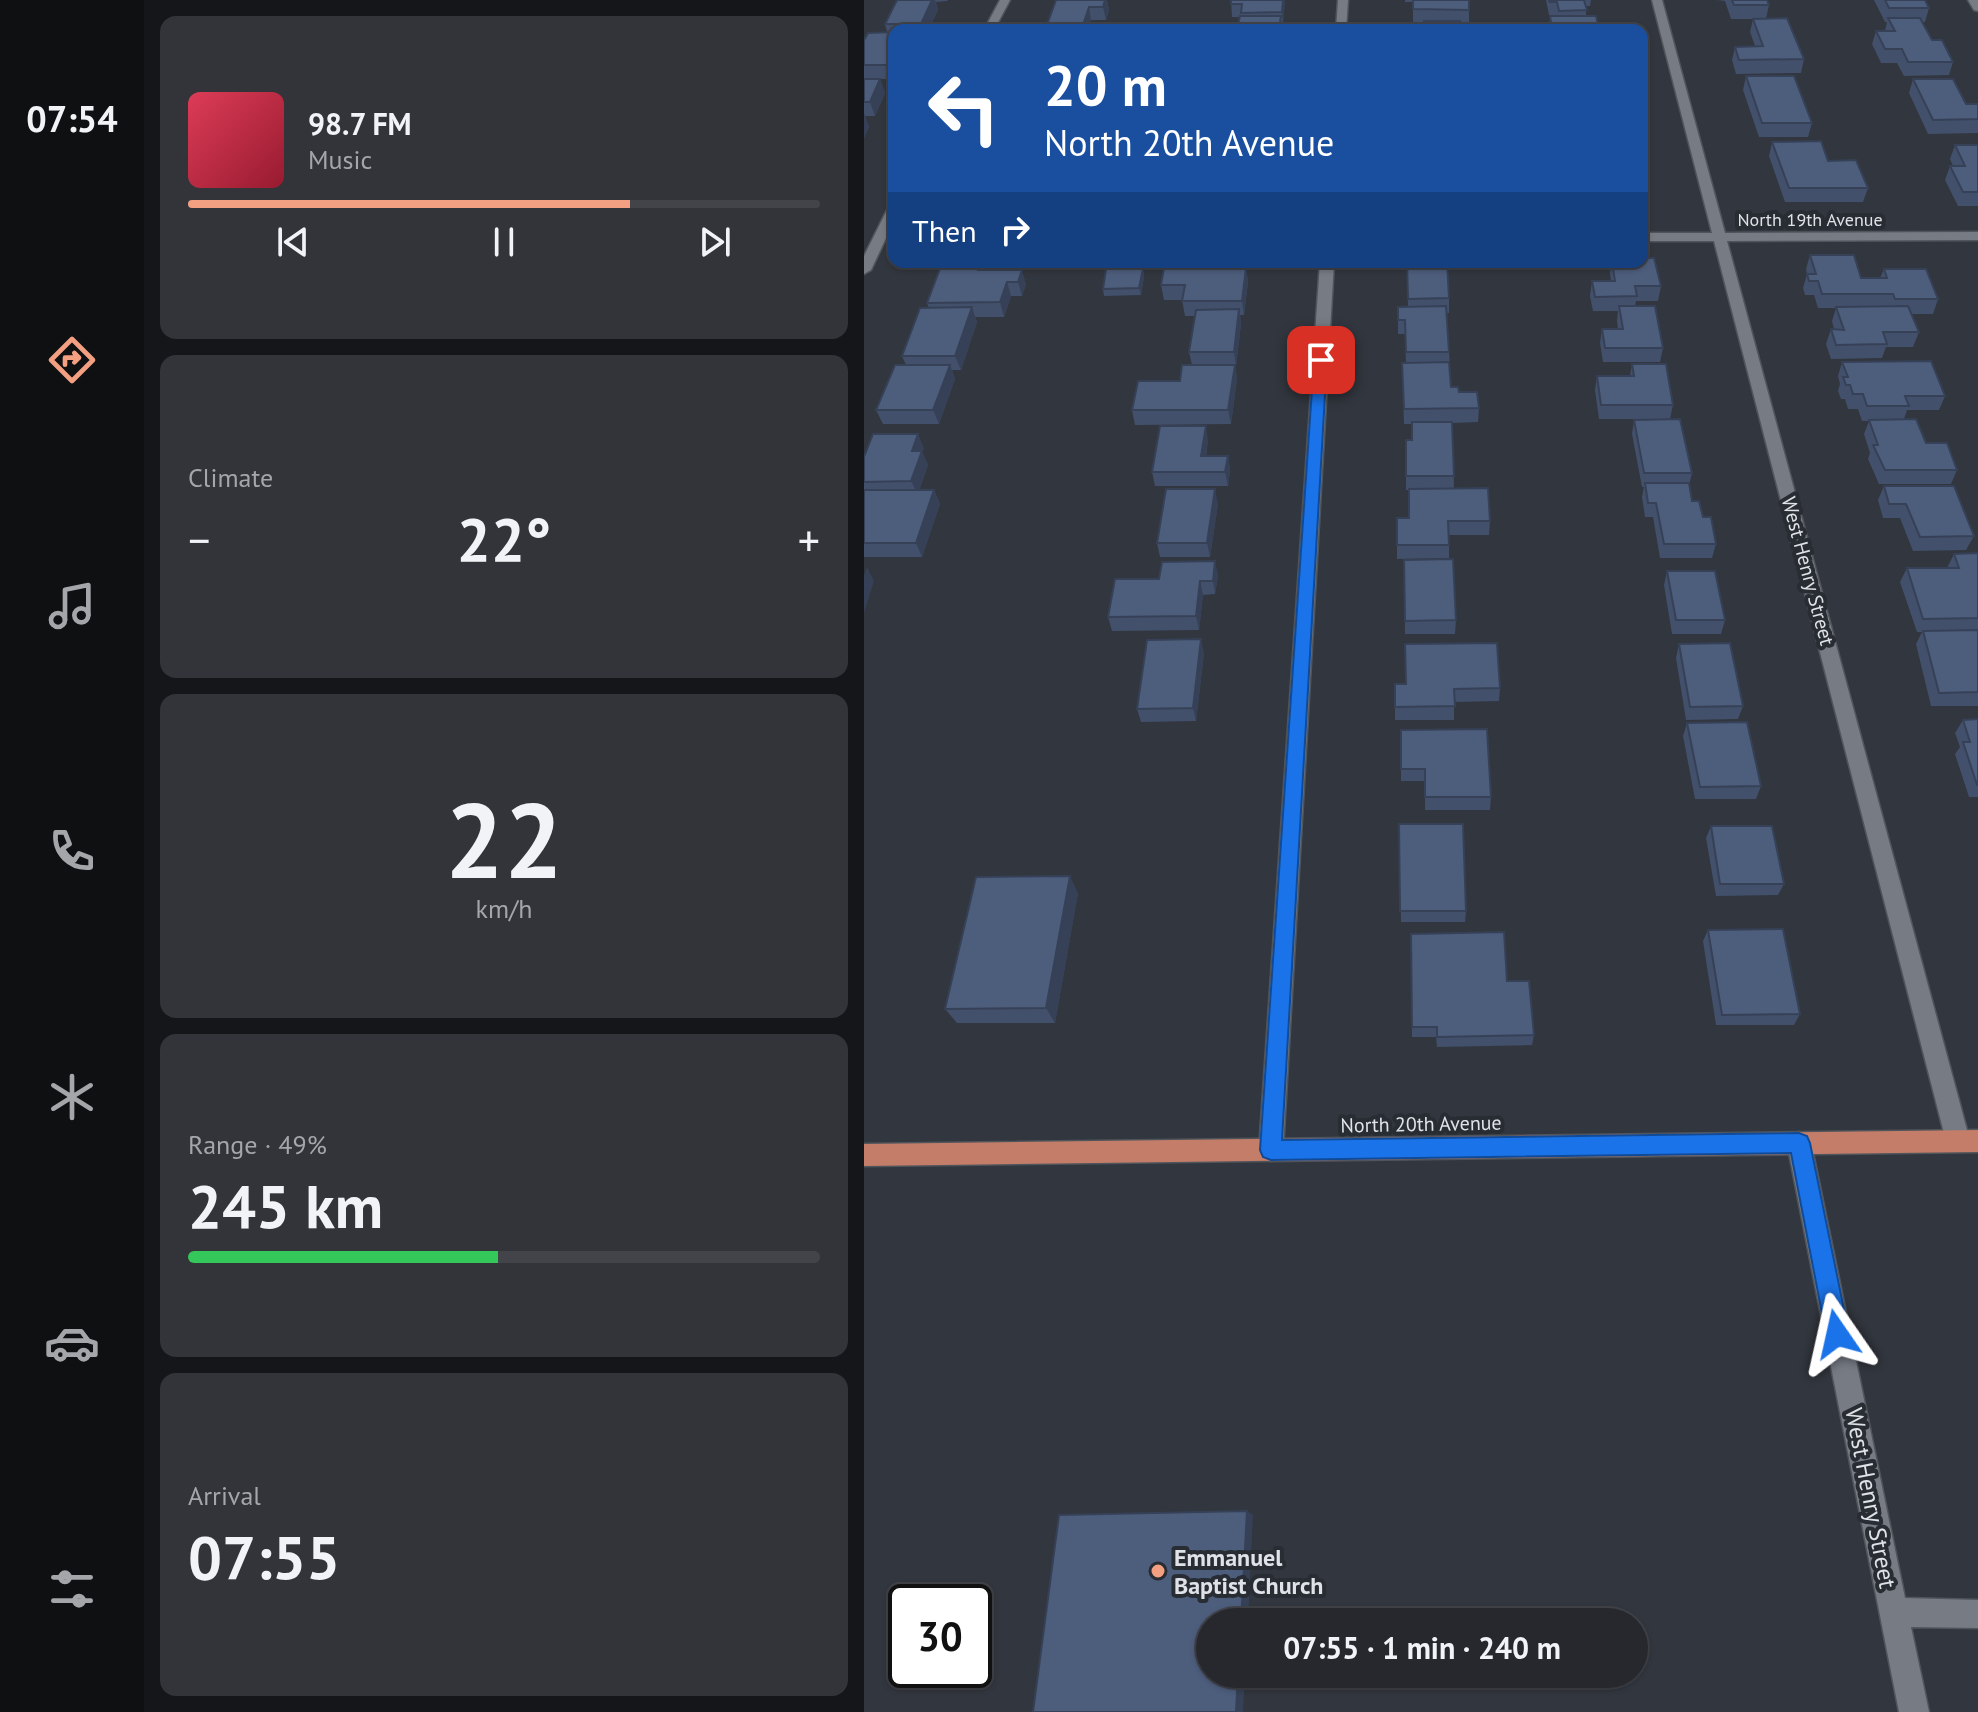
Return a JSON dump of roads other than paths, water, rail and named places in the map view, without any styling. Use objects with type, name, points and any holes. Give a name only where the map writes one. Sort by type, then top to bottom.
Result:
[{"type":"main road","name":"North 20th Avenue","points":[[864,1155],[1968,1141]]},
{"type":"street","points":[[992,24],[1005,0]]},
{"type":"street","points":[[1341,24],[1343,0]]},
{"type":"street","name":"West Henry Street","points":[[1657,0],[1719,237],[1968,1141]]},
{"type":"street","points":[[1973,0],[1978,8]]},
{"type":"street","points":[[864,270],[870,242],[888,216]]},
{"type":"street","name":"North 19th Avenue","points":[[1648,237],[1978,236]]},
{"type":"street","points":[[1271,1150],[1327,268]]},
{"type":"street","name":"West Henry Street","points":[[1799,1143],[1914,1712]]},
{"type":"street","points":[[1893,1612],[1978,1614]]},
{"type":"place","name":"Emmanuel Baptist Church","points":[[1158,1571]]}]
